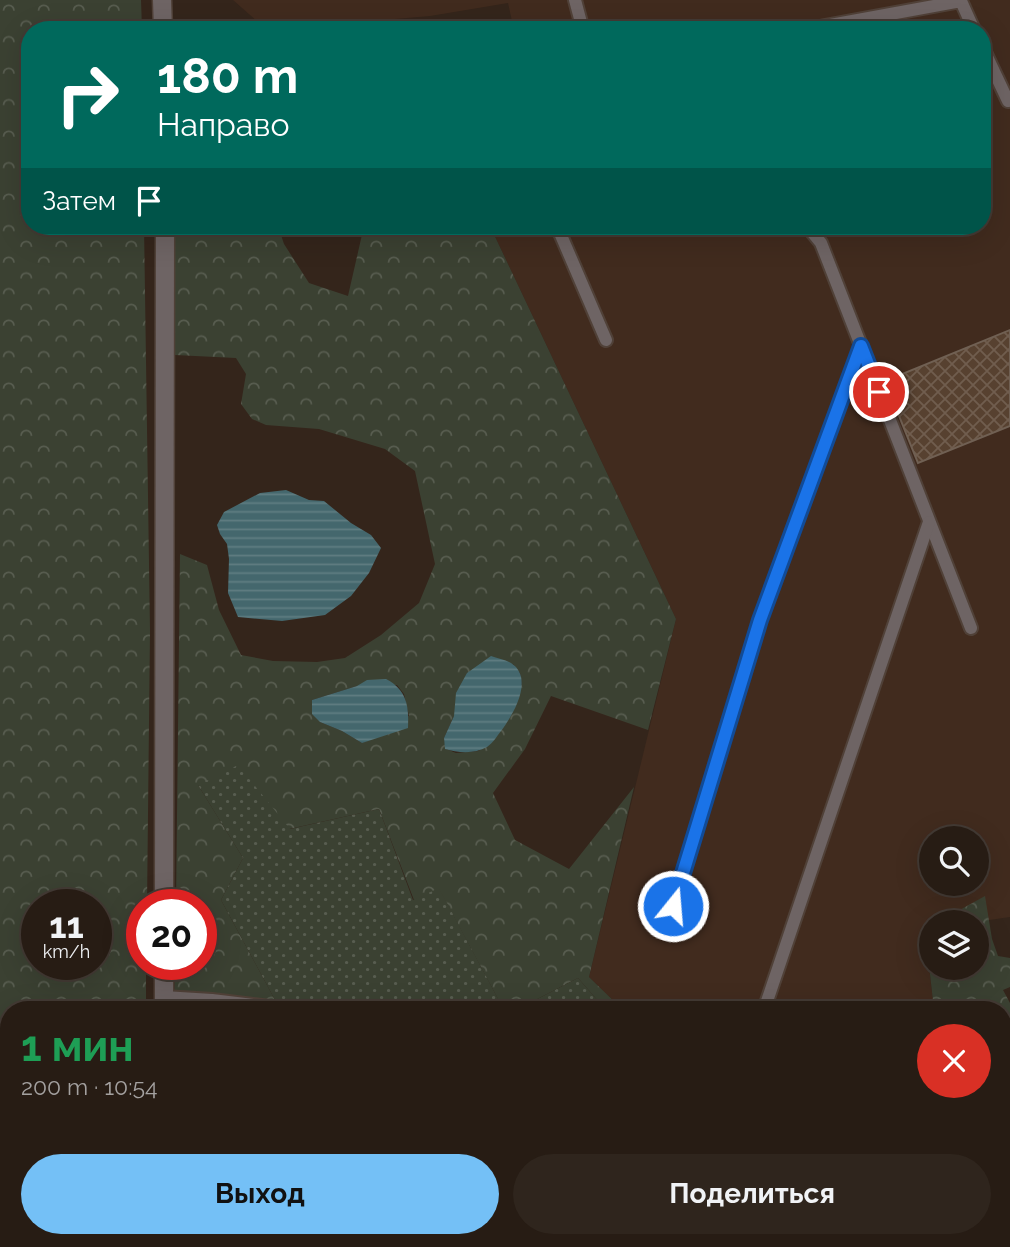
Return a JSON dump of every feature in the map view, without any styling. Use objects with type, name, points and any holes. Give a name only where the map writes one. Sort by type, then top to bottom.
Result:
[{"type":"street","points":[[162,0],[163,21]]},
{"type":"street","points":[[164,235],[164,889]]},
{"type":"street","points":[[164,980],[164,1001]]},
{"type":"lane","points":[[575,0],[581,21]]},
{"type":"lane","points":[[852,21],[961,1],[970,21]]},
{"type":"lane","points":[[991,65],[1008,101]]},
{"type":"lane","points":[[561,235],[606,340]]},
{"type":"lane","points":[[814,235],[821,243],[971,628]]},
{"type":"lane","points":[[673,906],[760,620],[861,346]]},
{"type":"lane","points":[[767,1001],[929,522]]},
{"type":"lane","points":[[196,1001],[220,1001]]},
{"type":"shaded area","points":[[233,0],[1010,0],[1010,917],[989,920],[989,910],[919,910],[919,980],[931,980],[933,1001],[614,1001],[589,977],[676,619],[494,235],[991,235],[991,21],[512,21],[508,3],[430,16],[372,21],[257,21]]},
{"type":"green space","points":[[0,0],[141,0],[142,21],[21,21],[21,235],[144,235],[150,631],[147,889],[126,889],[126,980],[146,980],[146,1001],[0,1001]]},
{"type":"green space","points":[[173,235],[281,235],[309,283],[348,296],[362,235],[494,235],[676,619],[648,730],[551,696],[525,749],[493,793],[515,840],[569,869],[634,787],[589,977],[614,1001],[598,1001],[578,978],[533,1001],[499,1001],[439,889],[414,900],[379,809],[289,829],[198,785],[243,858],[221,900],[275,1000],[174,1001],[175,980],[217,980],[217,889],[176,889],[180,554],[207,565],[219,610],[241,655],[273,661],[317,662],[345,658],[381,635],[419,603],[435,564],[415,471],[385,449],[319,429],[266,425],[252,419],[241,404],[246,374],[236,358],[175,355]],"holes":[[[513,664],[520,673],[522,684],[479,751],[456,753],[446,749],[444,738],[454,716]],[[397,685],[404,694],[409,716],[362,743],[320,722],[312,700],[357,686]]]},
{"type":"green space","points":[[238,765],[290,829],[379,809],[413,900],[439,888],[499,1001],[275,1001],[221,900],[243,858],[198,785]]},
{"type":"green space","points":[[985,896],[987,910],[960,910]]},
{"type":"green space","points":[[989,921],[998,956],[1010,958],[1010,987],[1003,990],[1009,1001],[933,1001],[931,980],[989,980]]},
{"type":"green space","points":[[578,978],[598,1001],[533,1001]]},
{"type":"water","points":[[286,490],[309,500],[324,501],[371,535],[381,548],[369,573],[351,596],[325,615],[282,621],[238,617],[228,593],[227,544],[217,525],[224,512],[260,493]]},
{"type":"water","points":[[491,656],[509,662],[518,670],[522,687],[516,706],[501,731],[487,747],[466,752],[445,749],[444,738],[454,716],[456,693],[467,673]]},
{"type":"water","points":[[386,679],[398,688],[405,699],[408,728],[362,743],[320,722],[312,714],[312,700],[357,686],[367,680]]},
{"type":"building","points":[[1010,330],[1010,426],[918,463],[885,381]]},
{"type":"route","points":[[673,906],[760,620],[861,346],[879,392]]}]
